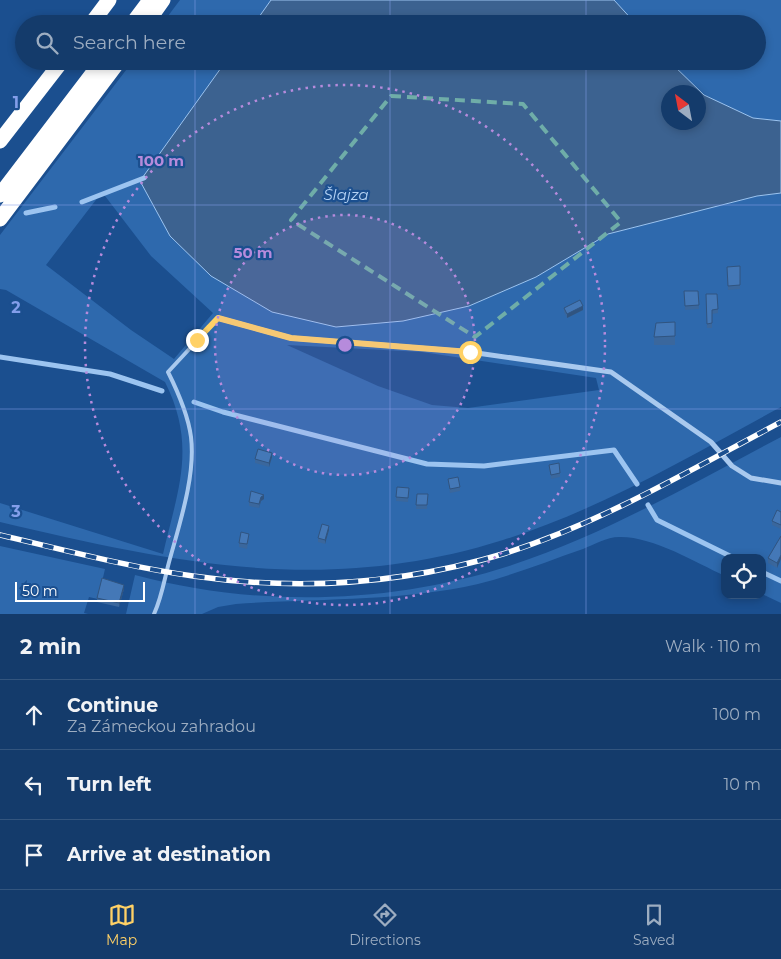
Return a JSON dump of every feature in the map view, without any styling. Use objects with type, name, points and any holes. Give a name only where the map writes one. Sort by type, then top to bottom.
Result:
[{"type":"highway","points":[[98,15],[109,0]]},
{"type":"highway","points":[[139,15],[150,0]]},
{"type":"highway","points":[[152,15],[163,0]]},
{"type":"highway","points":[[0,141],[55,70]]},
{"type":"highway","points":[[0,195],[95,70]]},
{"type":"highway","points":[[0,219],[112,70]]},
{"type":"highway","points":[[0,134],[32,99]]},
{"type":"street","points":[[218,318],[291,338],[470,352],[611,372],[711,442],[738,470],[751,478],[781,483]]},
{"type":"lane","points":[[154,614],[178,531],[188,478],[191,438],[186,415],[168,372],[218,318]]},
{"type":"highlighted area","points":[[391,96],[523,104],[621,222],[475,337],[291,220]]},
{"type":"shaded area","points":[[180,0],[271,0],[260,15],[169,15]]},
{"type":"shaded area","points":[[614,0],[781,0],[781,121],[753,118],[706,96],[706,85],[694,85],[678,70],[766,70],[766,15],[628,15]]},
{"type":"shaded area","points":[[126,70],[220,70],[140,181],[469,306],[536,277],[608,234],[757,196],[781,193],[781,407],[610,497],[539,528],[503,540],[437,557],[374,567],[312,570],[250,567],[189,560],[127,550],[0,522],[0,503],[163,554],[179,488],[182,468],[182,447],[175,405],[165,382],[6,290],[0,289],[0,235]],"holes":[[[102,192],[151,256],[213,313],[174,359],[131,330],[46,265]],[[287,345],[422,352],[596,378],[599,390],[468,408],[432,405],[378,386]]]},
{"type":"shaded area","points":[[781,437],[781,603],[766,596],[766,554],[721,554],[721,574],[659,545],[632,538],[614,537],[505,576],[448,590],[388,597],[236,604],[218,607],[202,614],[126,614],[135,575],[181,586],[228,593],[276,597],[372,594],[420,588],[512,565],[581,538],[649,507]]},
{"type":"shaded area","points":[[0,546],[105,569],[98,599],[89,597],[84,613],[88,614],[0,614]]},
{"type":"water","points":[[271,0],[614,0],[628,15],[260,15]]},
{"type":"water","name":"Šlajza","points":[[220,70],[678,70],[694,85],[661,85],[661,130],[706,130],[706,96],[753,118],[781,121],[781,193],[757,196],[608,234],[536,277],[469,306],[403,321],[336,327],[272,312],[211,276],[170,236],[140,181]]},
{"type":"building","points":[[740,266],[740,285],[728,286],[727,267]]},
{"type":"building","points":[[684,291],[698,291],[699,305],[685,306]]},
{"type":"building","points":[[706,294],[717,294],[718,309],[712,310],[712,323],[707,324]]},
{"type":"building","points":[[580,300],[583,306],[567,314],[564,308]]},
{"type":"building","points":[[675,322],[675,336],[654,337],[656,323]]},
{"type":"building","points":[[258,449],[272,453],[269,463],[255,459]]},
{"type":"building","points":[[559,463],[560,473],[551,475],[549,465]]},
{"type":"building","points":[[458,477],[460,487],[450,489],[448,479]]},
{"type":"building","points":[[397,487],[409,488],[408,498],[396,497]]},
{"type":"building","points":[[251,491],[264,495],[261,497],[259,504],[249,502]]},
{"type":"building","points":[[417,494],[428,494],[427,505],[416,505]]},
{"type":"building","points":[[777,510],[781,512],[781,525],[772,521]]},
{"type":"building","points":[[322,524],[329,526],[325,540],[318,538]]},
{"type":"building","points":[[241,532],[249,534],[247,544],[239,543]]},
{"type":"building","points":[[781,536],[781,555],[777,563],[768,558]]},
{"type":"building","points":[[102,578],[124,585],[119,603],[97,598]]},
{"type":"waterway","points":[[82,202],[144,178]]},
{"type":"waterway","points":[[26,213],[55,207]]},
{"type":"waterway","points":[[0,357],[110,374],[162,391]]},
{"type":"waterway","points":[[194,402],[223,412],[427,464],[484,466],[614,450],[637,484]]},
{"type":"waterway","points":[[648,505],[657,520],[726,554]]},
{"type":"waterway","points":[[766,574],[781,581]]},
{"type":"railway","points":[[0,535],[144,568],[232,581],[312,583],[390,578],[468,564],[542,540],[646,494],[781,422]]},
{"type":"route","points":[[197,340],[218,318],[291,338],[470,352]]}]
